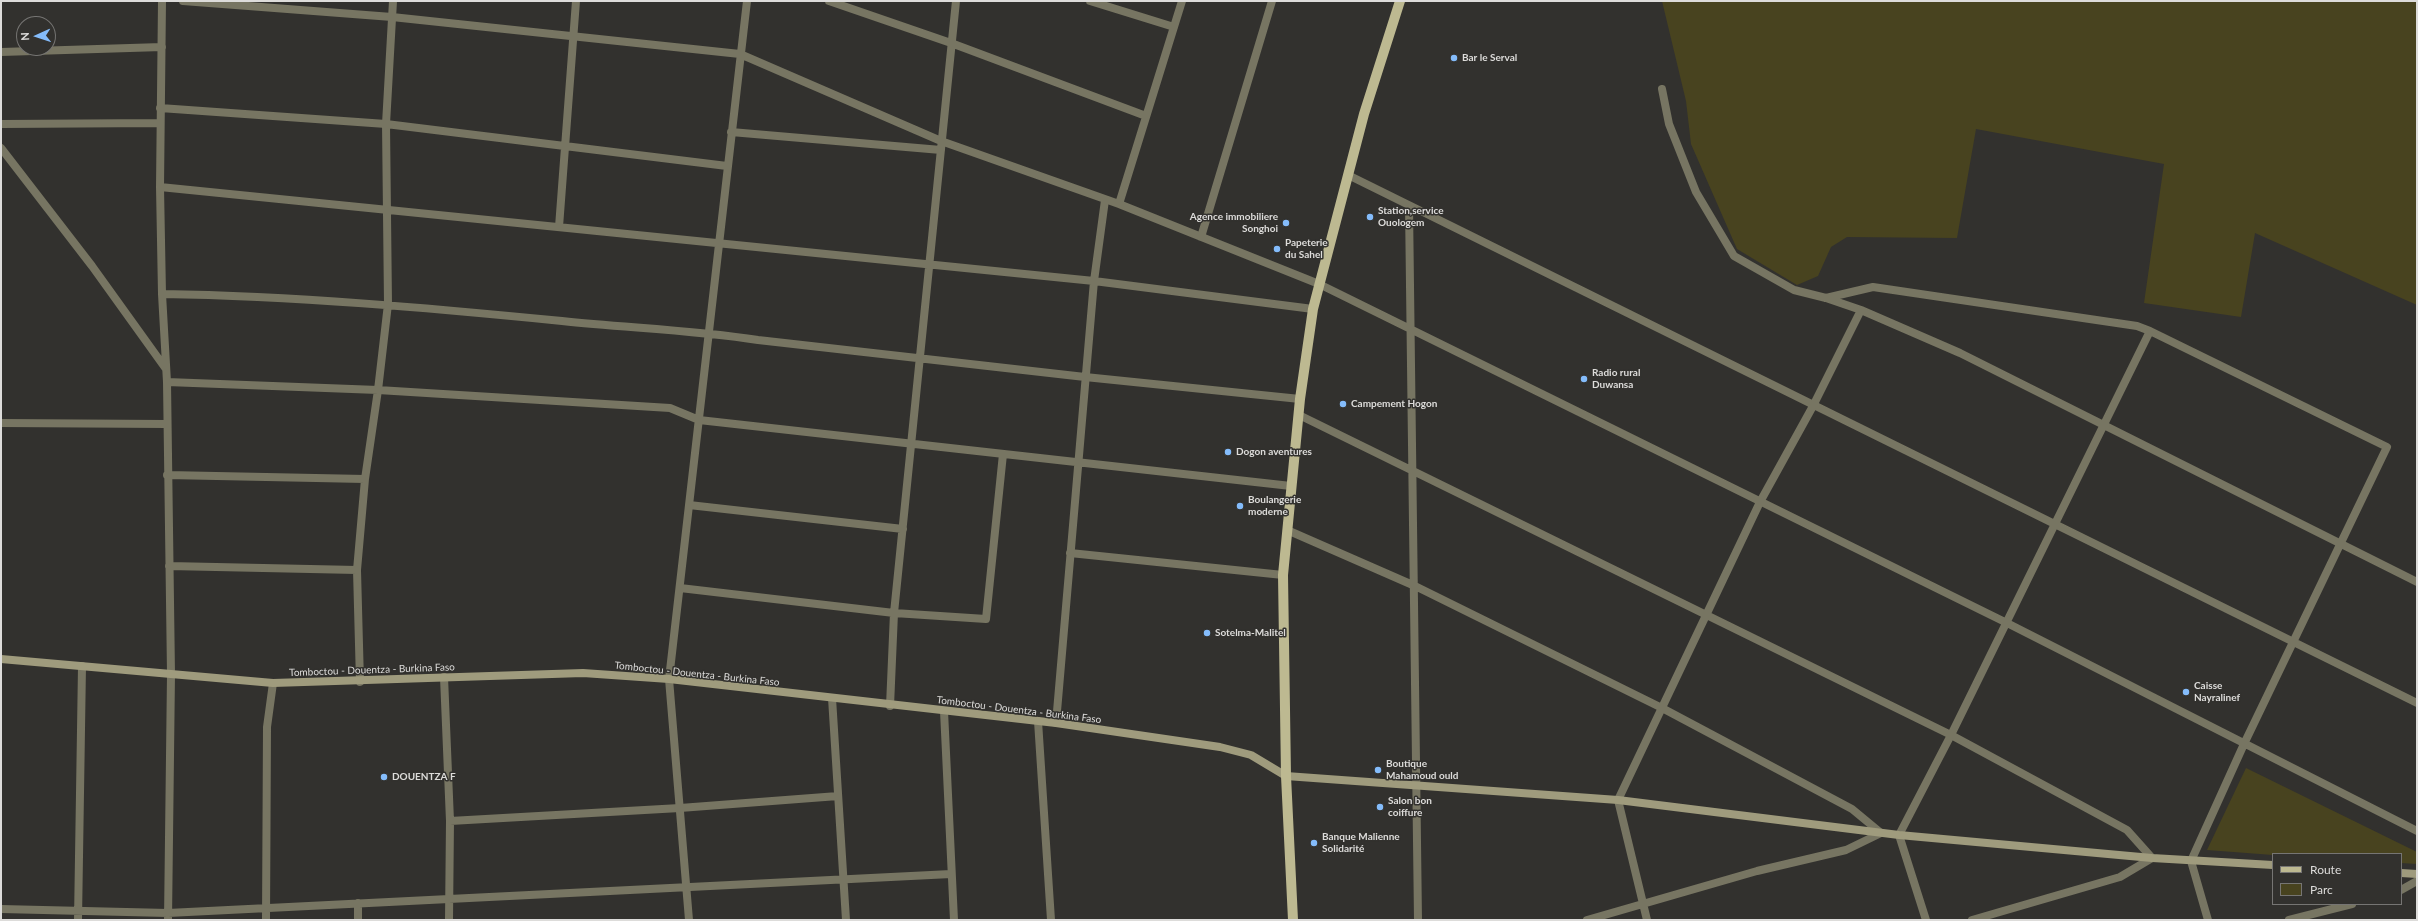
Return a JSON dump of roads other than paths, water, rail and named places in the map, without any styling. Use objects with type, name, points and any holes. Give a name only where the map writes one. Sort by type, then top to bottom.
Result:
[{"type":"main road","points":[[1293,920],[1286,776],[1283,575],[1300,399],[1313,310],[1319,284],[1364,114],[1400,1]]},
{"type":"main road","name":"Tomboctou - Douentza - Burkina Faso","points":[[1,659],[273,683],[360,682],[444,677],[583,673],[669,679],[890,706],[1056,723],[1220,748],[1251,756],[1286,776]]},
{"type":"main road","points":[[1286,776],[1417,784],[1618,800],[1898,835],[2152,858],[2272,866]]},
{"type":"main road","points":[[2402,873],[2417,874]]},
{"type":"street","points":[[162,1],[160,186],[162,294],[167,370],[167,475],[171,674],[168,916]]},
{"type":"street","points":[[183,1],[392,17],[740,54],[942,141],[1118,204],[1319,284],[2007,623],[2417,831]]},
{"type":"street","points":[[360,682],[357,570],[365,479],[378,390],[388,304],[386,124],[393,1]]},
{"type":"street","points":[[559,227],[576,1]]},
{"type":"street","points":[[689,920],[669,679],[747,1]]},
{"type":"street","points":[[829,1],[951,43],[1146,116]]},
{"type":"street","points":[[890,706],[894,613],[956,1]]},
{"type":"street","points":[[1090,1],[1174,27]]},
{"type":"street","points":[[1118,204],[1182,1]]},
{"type":"street","points":[[1201,237],[1272,1]]},
{"type":"street","points":[[1,52],[162,47]]},
{"type":"street","points":[[1662,90],[1670,124],[1696,192],[1734,256],[1794,290],[1826,298],[1861,310],[1960,353],[2339,545],[2417,582]]},
{"type":"street","points":[[160,108],[386,124],[727,166]]},
{"type":"street","points":[[1,124],[160,123]]},
{"type":"street","points":[[731,132],[940,150]]},
{"type":"street","points":[[1,148],[92,266],[167,370]]},
{"type":"street","points":[[1348,175],[2417,703]]},
{"type":"street","points":[[160,186],[1094,280],[1313,310]]},
{"type":"street","points":[[1056,723],[1094,280],[1105,200]]},
{"type":"street","points":[[1409,206],[1414,471],[1418,920]]},
{"type":"street","points":[[1826,298],[1873,287],[2137,326],[2150,331],[2387,448],[2244,744],[2191,861],[2208,920]]},
{"type":"street","points":[[162,294],[234,295],[388,304],[636,328],[709,333],[1085,378],[1300,399]]},
{"type":"street","points":[[1647,920],[1618,800],[1708,614],[1760,502],[1813,406],[1861,310]]},
{"type":"street","points":[[1926,920],[1898,835],[1952,735],[2056,526],[2150,331]]},
{"type":"street","points":[[167,382],[378,390],[670,408],[699,420],[911,445],[1291,486]]},
{"type":"street","points":[[1299,415],[1708,614],[1952,735],[2127,830],[2152,858],[2120,877],[1972,920]]},
{"type":"street","points":[[1,423],[167,424]]},
{"type":"street","points":[[680,588],[894,613],[986,619],[1003,454]]},
{"type":"street","points":[[167,475],[365,479]]},
{"type":"street","points":[[690,505],[903,529]]},
{"type":"street","points":[[1287,530],[1415,586],[1662,708],[1852,809],[1880,833],[1846,850],[1757,871],[1587,920]]},
{"type":"street","points":[[1070,554],[1283,575]]},
{"type":"street","points":[[169,566],[357,570]]},
{"type":"street","points":[[78,920],[82,666]]},
{"type":"street","points":[[444,677],[450,821],[449,920]]},
{"type":"street","points":[[266,920],[267,727],[273,683]]},
{"type":"street","points":[[832,698],[846,920]]},
{"type":"street","points":[[944,711],[954,920]]},
{"type":"street","points":[[1038,722],[1051,920]]},
{"type":"street","points":[[450,821],[680,808],[838,796]]},
{"type":"street","points":[[1,909],[78,911],[168,916],[267,908],[358,903],[951,874]]},
{"type":"street","points":[[2402,889],[2417,881]]},
{"type":"street","points":[[358,903],[358,920]]},
{"type":"street","points":[[2289,920],[2348,905]]},
{"type":"place","name":"Bar le Serval","points":[[1454,58]]},
{"type":"place","name":"Station,service Ouologem","points":[[1370,217]]},
{"type":"place","name":"Agence immobiliere Songhoi","points":[[1286,223]]},
{"type":"place","name":"Papeterie du Sahel","points":[[1277,249]]},
{"type":"place","name":"Radio rural Duwansa","points":[[1584,379]]},
{"type":"place","name":"Campement Hogon","points":[[1343,404]]},
{"type":"place","name":"Dogon aventures","points":[[1228,452]]},
{"type":"place","name":"Boulangerie moderne","points":[[1240,506]]},
{"type":"place","name":"Sotelma-Malitel","points":[[1207,633]]},
{"type":"place","name":"Caisse Nayralinef","points":[[2186,692]]},
{"type":"place","name":"Boutique Mahamoud ould","points":[[1378,770]]},
{"type":"place","name":"DOUENTZA F","points":[[384,777]]},
{"type":"place","name":"Salon bon coiffure","points":[[1380,807]]},
{"type":"place","name":"Banque Malienne Solidarité","points":[[1314,843]]}]
